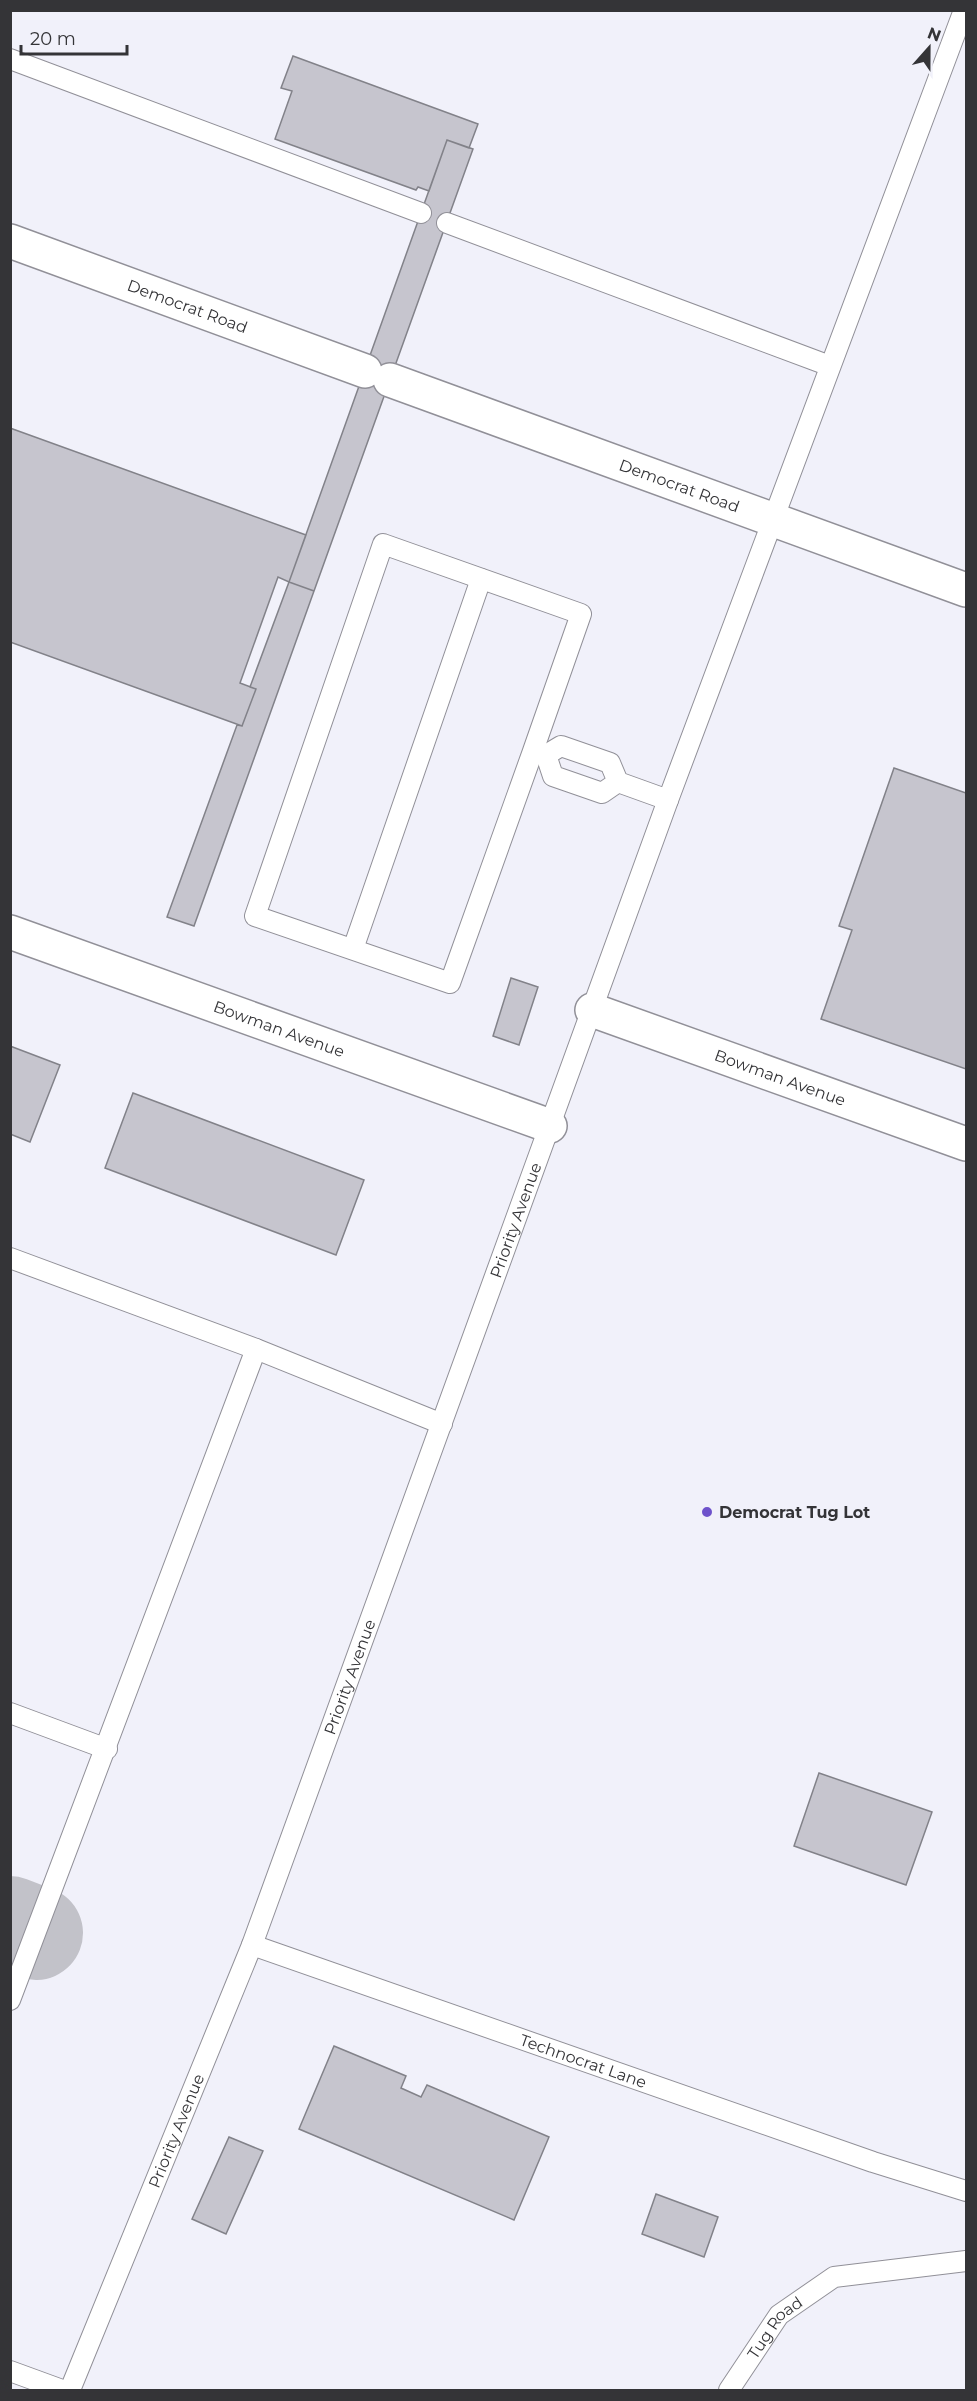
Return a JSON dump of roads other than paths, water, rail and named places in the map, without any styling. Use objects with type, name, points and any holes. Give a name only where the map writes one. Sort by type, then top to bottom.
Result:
[{"type":"main road","name":"Democrat Road","points":[[10,241],[966,590]]},
{"type":"main road","name":"Bowman Avenue","points":[[10,932],[550,1126]]},
{"type":"main road","name":"Bowman Avenue","points":[[592,1010],[966,1144]]},
{"type":"lane","name":"Priority Avenue","points":[[70,2391],[252,1945],[668,800],[964,10]]},
{"type":"lane","points":[[10,59],[421,213]]},
{"type":"lane","points":[[447,223],[830,366]]},
{"type":"lane","points":[[383,544],[581,614],[540,753],[450,983],[255,916],[383,544]]},
{"type":"lane","points":[[353,950],[481,579]]},
{"type":"lane","points":[[540,753],[561,746],[610,763],[618,782],[668,800]]},
{"type":"lane","points":[[540,753],[553,776],[602,793],[618,782]]},
{"type":"lane","points":[[10,1258],[256,1349],[442,1424]]},
{"type":"lane","points":[[10,2000],[107,1749],[256,1349]]},
{"type":"lane","points":[[10,1713],[107,1749]]},
{"type":"lane","name":"Technocrat Lane","points":[[252,1945],[915,2176],[966,2191]]},
{"type":"lane","name":"Tug Road","points":[[729,2391],[779,2315],[834,2277],[966,2261]]},
{"type":"lane","points":[[10,2371],[62,2391]]},
{"type":"place","name":"Democrat Tug Lot","points":[[707,1512]]}]
